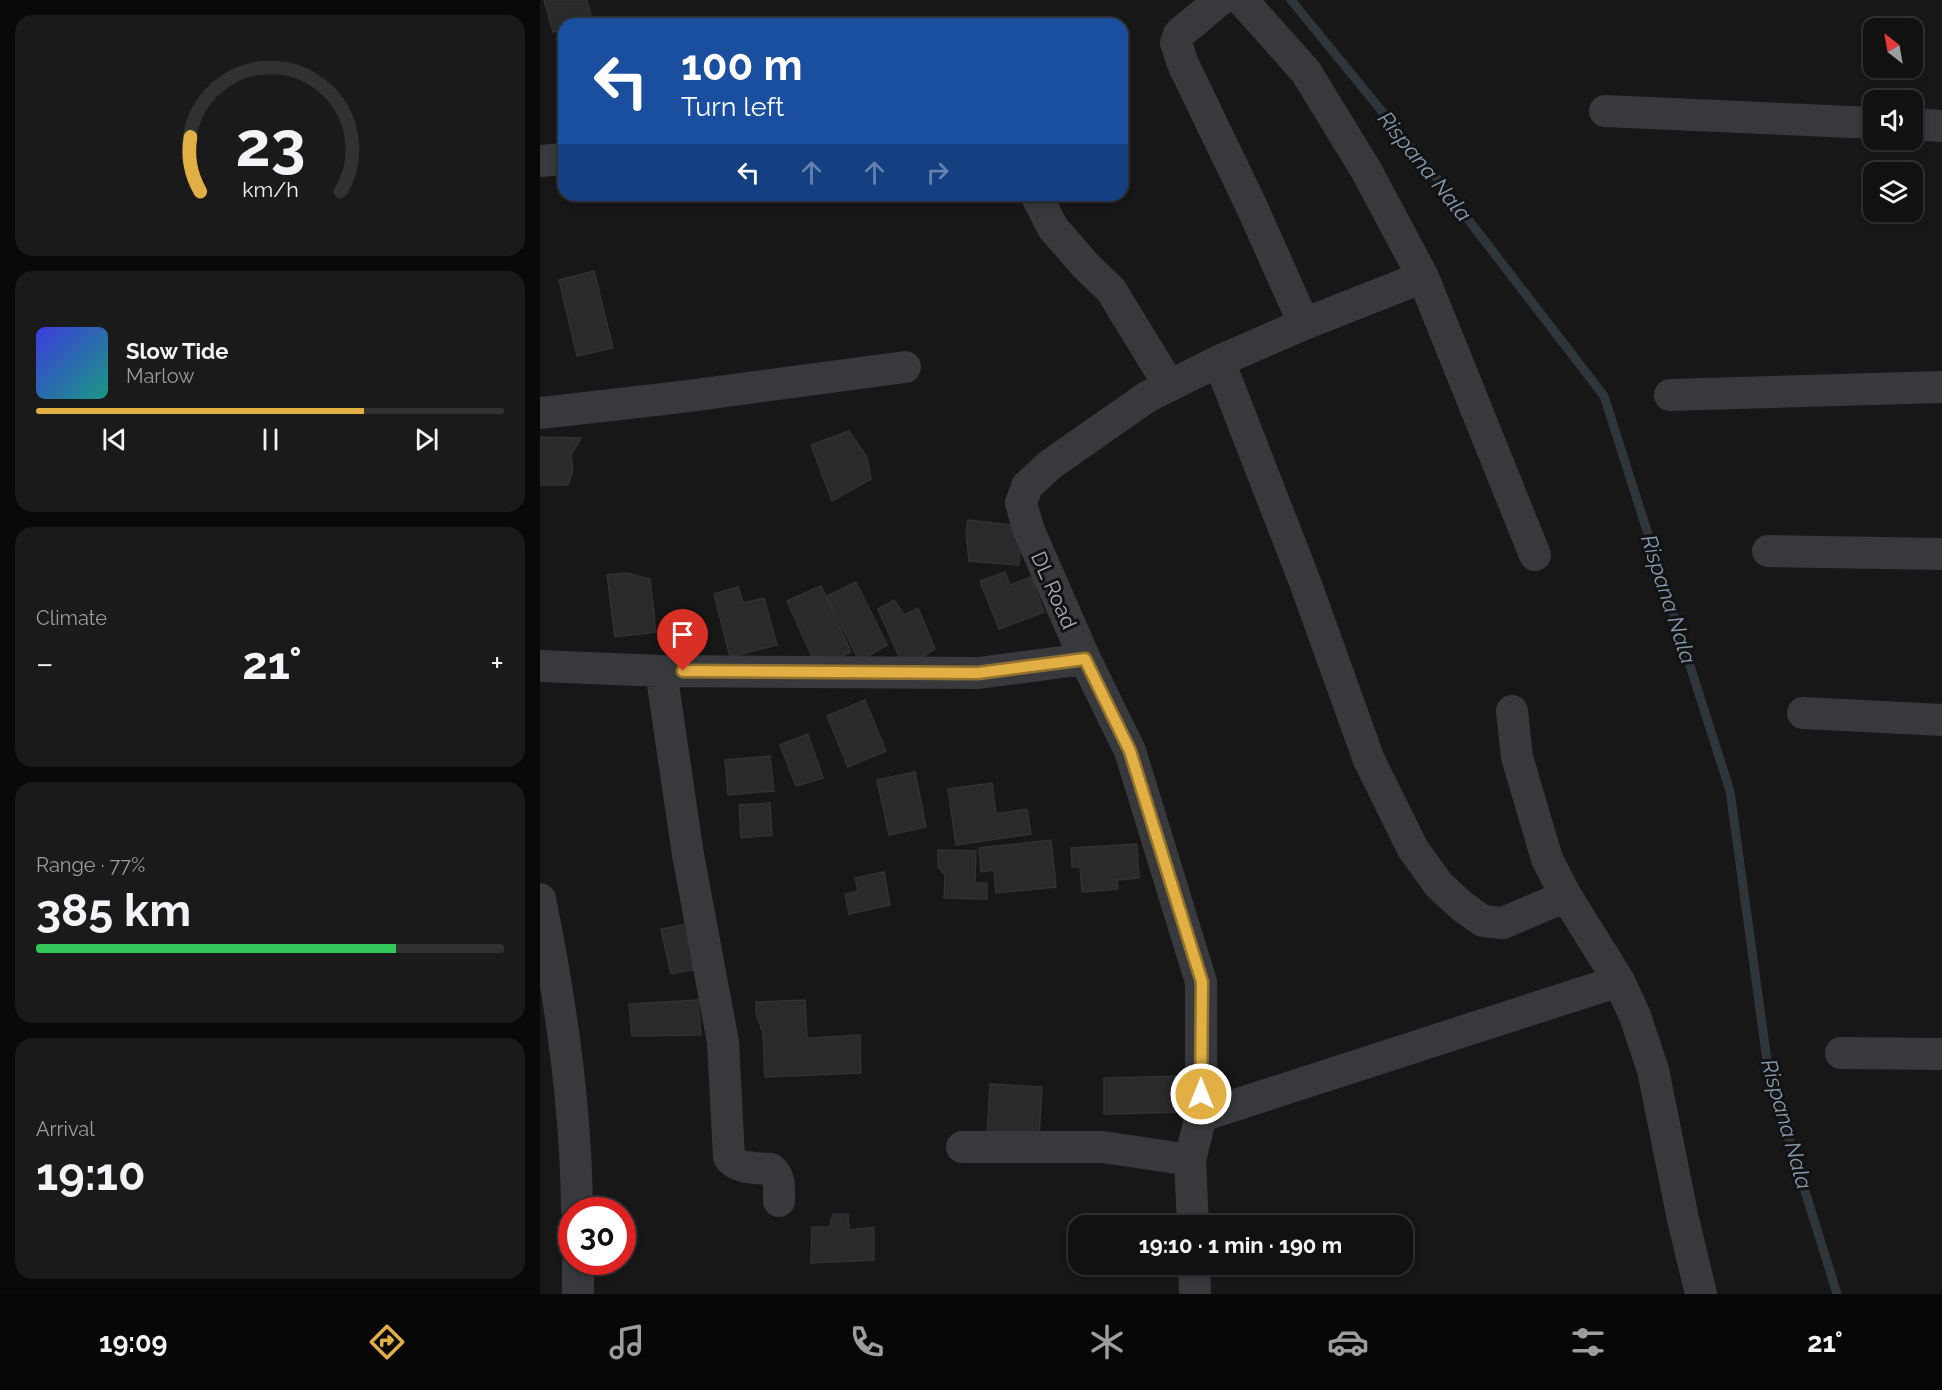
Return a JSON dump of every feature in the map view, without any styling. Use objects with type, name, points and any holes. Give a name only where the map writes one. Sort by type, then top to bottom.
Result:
[{"type":"street","points":[[1220,0],[1179,34],[1176,44],[1183,64],[1250,203],[1304,324]]},
{"type":"street","points":[[1242,0],[1306,72],[1366,170],[1423,277],[1535,555]]},
{"type":"street","points":[[1605,111],[1863,123]]},
{"type":"street","points":[[1923,125],[1942,126]]},
{"type":"street","points":[[540,161],[558,160]]},
{"type":"street","points":[[1039,201],[1053,228],[1086,266],[1111,290],[1169,385]]},
{"type":"street","name":"DL Road","points":[[1192,1215],[1190,1160],[1201,1116],[1202,982],[1130,751],[1085,659],[1029,531],[1021,503],[1027,486],[1051,464],[1147,397],[1219,361],[1304,324],[1423,277]]},
{"type":"street","points":[[1219,361],[1305,582],[1370,760],[1413,849],[1438,885],[1463,907],[1484,921],[1503,923],[1566,896]]},
{"type":"street","points":[[540,413],[905,367]]},
{"type":"street","points":[[1670,395],[1942,387]]},
{"type":"street","points":[[1768,550],[1942,554]]},
{"type":"street","points":[[540,666],[661,671],[978,673],[1085,659]]},
{"type":"street","points":[[661,671],[688,855],[723,1042],[729,1157],[737,1164],[771,1169],[779,1178],[779,1201]]},
{"type":"street","points":[[1512,711],[1516,757],[1547,859],[1566,896],[1619,981],[1635,1016],[1653,1070],[1683,1219],[1701,1294]]},
{"type":"street","points":[[1803,713],[1942,720]]},
{"type":"street","points":[[540,899],[571,1092],[576,1197]]},
{"type":"street","points":[[1201,1116],[1619,981]]},
{"type":"street","points":[[1841,1053],[1942,1054]]},
{"type":"street","points":[[962,1147],[1103,1147],[1190,1160]]},
{"type":"street","points":[[578,1275],[578,1294]]},
{"type":"street","points":[[1194,1275],[1195,1294]]},
{"type":"building","points":[[544,0],[587,0],[591,18],[558,18],[558,31],[553,32]]},
{"type":"building","points":[[594,271],[613,348],[577,356],[559,280]]},
{"type":"building","points":[[849,431],[867,457],[871,479],[832,501],[811,445]]},
{"type":"building","points":[[540,437],[581,438],[571,455],[573,470],[568,485],[540,485]]},
{"type":"building","points":[[968,520],[1021,526],[1019,565],[969,561],[966,534]]},
{"type":"building","points":[[1005,572],[1010,585],[1031,577],[1044,612],[999,629],[980,581]]},
{"type":"building","points":[[627,573],[650,579],[656,632],[615,637],[607,575]]},
{"type":"building","points":[[856,582],[887,645],[859,661],[827,596]]},
{"type":"building","points":[[821,586],[851,652],[817,668],[787,601]]},
{"type":"building","points":[[738,587],[743,603],[764,598],[777,645],[730,657],[714,594]]},
{"type":"building","points":[[894,600],[904,615],[918,608],[935,649],[904,668],[878,609]]},
{"type":"building","points":[[865,700],[886,751],[848,767],[827,716]]},
{"type":"building","points":[[808,734],[823,778],[796,786],[780,745]]},
{"type":"building","points":[[770,756],[774,791],[728,795],[725,760]]},
{"type":"building","points":[[915,772],[926,827],[889,835],[877,780]]},
{"type":"building","points":[[992,783],[996,814],[1027,809],[1031,834],[956,845],[948,789]]},
{"type":"building","points":[[770,803],[772,835],[741,838],[739,805]]},
{"type":"building","points":[[1051,840],[1056,887],[996,893],[994,870],[981,872],[979,848]]},
{"type":"building","points":[[1137,844],[1139,878],[1117,880],[1118,889],[1082,892],[1080,867],[1072,867],[1071,848]]},
{"type":"building","points":[[938,850],[976,851],[975,883],[987,883],[987,899],[944,898],[945,875],[938,867]]},
{"type":"building","points":[[884,872],[890,905],[849,914],[845,894],[858,891],[855,878]]},
{"type":"building","points":[[688,924],[697,969],[671,974],[661,929]]},
{"type":"building","points":[[698,1000],[701,1035],[632,1036],[629,1004]]},
{"type":"building","points":[[805,1000],[807,1038],[860,1035],[861,1073],[765,1077],[763,1033],[756,1013],[756,1002]]},
{"type":"building","points":[[1188,1076],[1188,1112],[1104,1114],[1104,1078]]},
{"type":"building","points":[[990,1084],[1042,1087],[1039,1138],[987,1135]]},
{"type":"building","points":[[833,1214],[848,1214],[849,1230],[874,1227],[874,1260],[811,1263],[812,1227],[829,1227]]},
{"type":"waterway","name":"Rispana Nala","points":[[1291,0],[1434,175],[1604,396],[1730,791],[1769,1075],[1837,1294]]},
{"type":"route","points":[[683,671],[978,673],[1085,659],[1130,751],[1202,982],[1201,1094]]}]
